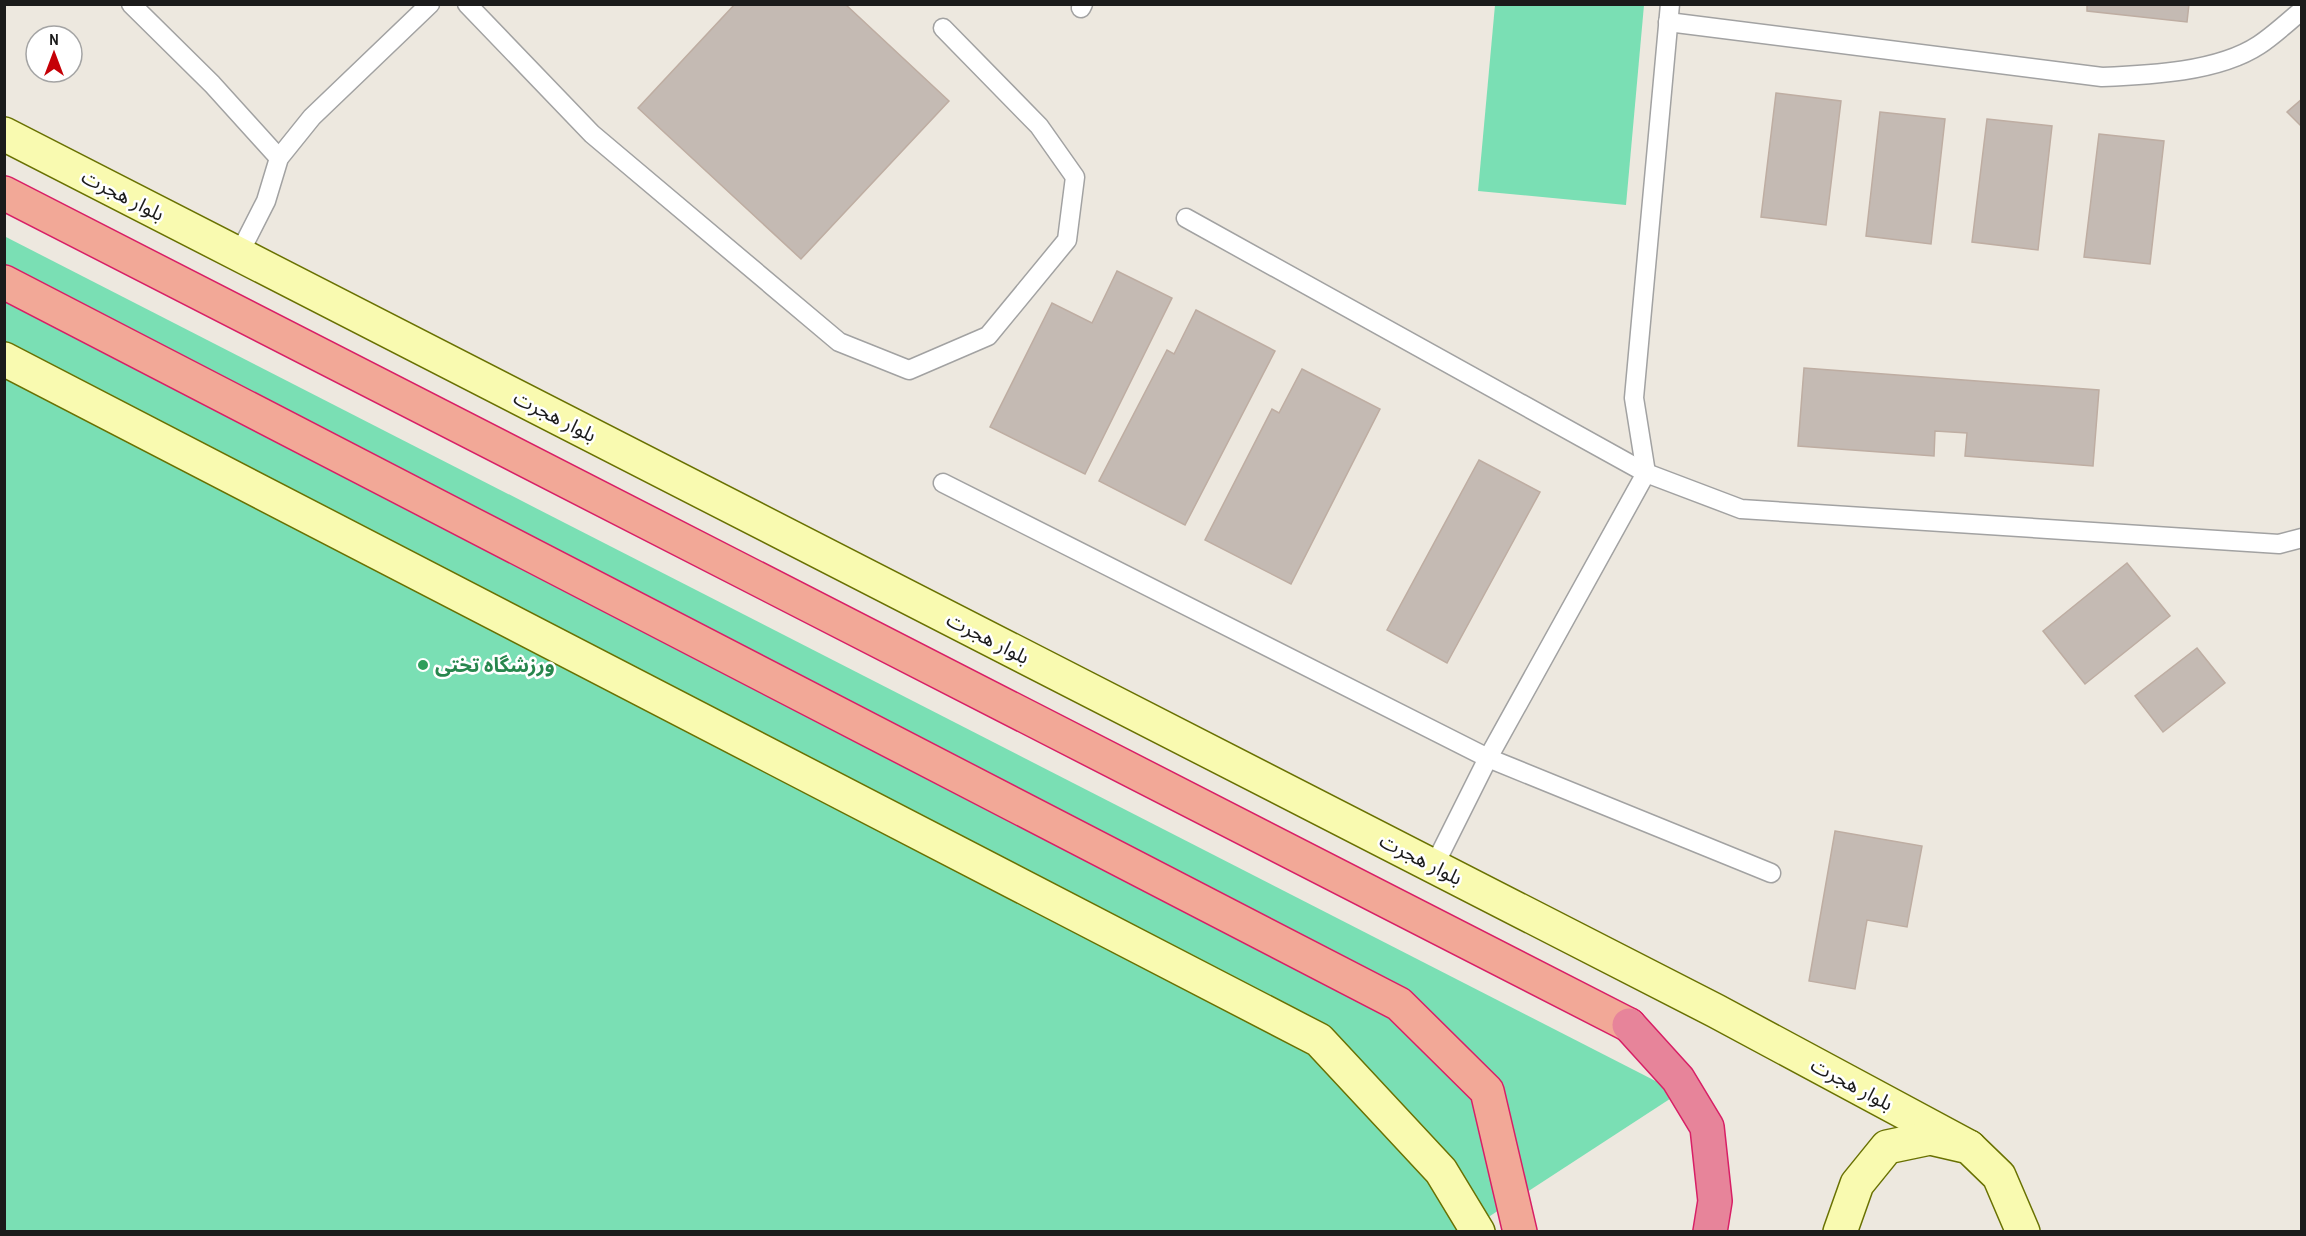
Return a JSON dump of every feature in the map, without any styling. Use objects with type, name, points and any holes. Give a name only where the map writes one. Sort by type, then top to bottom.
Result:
[{"type":"highway","points":[[4,193],[1629,1025],[1678,1079],[1707,1127],[1715,1201],[1710,1232]]},
{"type":"highway","points":[[4,282],[1399,1004],[1487,1091],[1520,1232]]},
{"type":"main road","name":"بلوار هجرت","points":[[4,134],[1716,1011],[1969,1147],[1999,1176],[2024,1227]]},
{"type":"main road","points":[[4,359],[1319,1040],[1441,1171],[1478,1232]]},
{"type":"main road","points":[[1840,1232],[1857,1184],[1887,1147],[1930,1138],[1969,1147]]},
{"type":"lane","points":[[131,4],[212,84],[279,158]]},
{"type":"lane","points":[[239,254],[266,201],[279,158],[312,117],[430,4]]},
{"type":"lane","points":[[467,4],[592,134],[839,342],[909,370],[988,336],[1067,240],[1075,177],[1040,126],[943,28]]},
{"type":"lane","points":[[1434,866],[1488,758],[1646,473],[1634,398],[1669,13],[2102,77],[2143,75],[2211,65],[2258,46],[2301,10]]},
{"type":"lane","points":[[1186,218],[1646,473],[1741,509],[2279,544],[2301,538]]},
{"type":"lane","points":[[943,483],[1488,758],[1771,873]]},
{"type":"green space","points":[[1495,5],[1644,5],[1626,205],[1478,191]]},
{"type":"green space","name":"ورزشگاه تختی","points":[[4,236],[1679,1093],[1467,1231],[5,1231]]},
{"type":"building","points":[[735,4],[845,4],[949,101],[801,259],[638,108]]},
{"type":"building","points":[[2087,4],[2189,4],[2187,22],[2087,11]]},
{"type":"building","points":[[1776,93],[1841,101],[1826,225],[1761,217]]},
{"type":"building","points":[[2302,99],[2302,127],[2287,112]]},
{"type":"building","points":[[1880,112],[1945,119],[1931,244],[1866,236]]},
{"type":"building","points":[[1987,119],[2052,126],[2038,250],[1972,242]]},
{"type":"building","points":[[2099,134],[2164,141],[2150,264],[2084,257]]},
{"type":"building","points":[[1117,271],[1172,298],[1085,474],[990,427],[1052,303],[1092,323]]},
{"type":"building","points":[[1196,310],[1275,351],[1185,525],[1099,481],[1167,350],[1174,354]]},
{"type":"building","points":[[1804,368],[2099,390],[2093,466],[1965,456],[1967,433],[1935,431],[1934,456],[1798,446]]},
{"type":"building","points":[[1302,369],[1380,409],[1291,584],[1205,540],[1272,409],[1279,413]]},
{"type":"building","points":[[1479,460],[1540,492],[1447,663],[1387,630]]},
{"type":"building","points":[[2127,563],[2170,616],[2085,684],[2043,631]]},
{"type":"building","points":[[2197,648],[2225,683],[2163,732],[2135,696]]},
{"type":"building","points":[[1835,831],[1922,846],[1907,927],[1867,920],[1855,989],[1809,981]]},
{"type":"place","name":"ورزشگاه تختی","points":[[423,665]]}]
